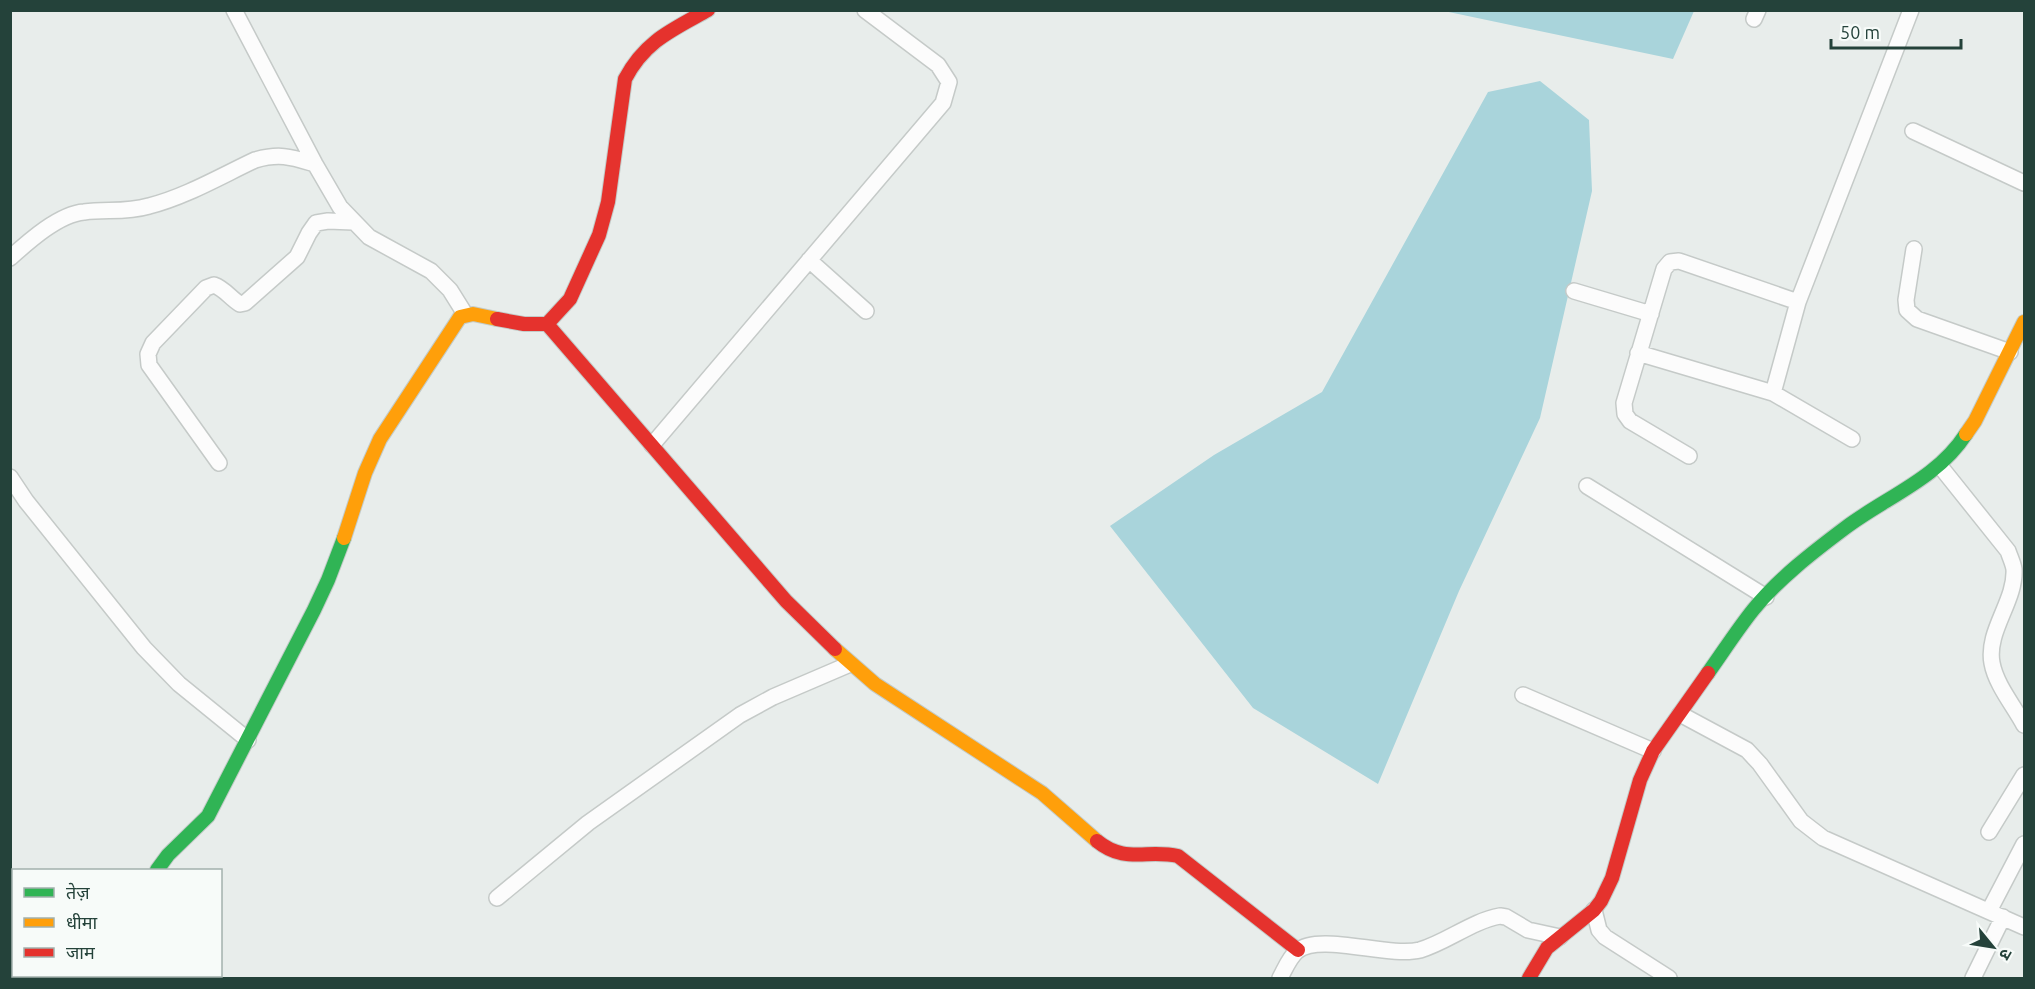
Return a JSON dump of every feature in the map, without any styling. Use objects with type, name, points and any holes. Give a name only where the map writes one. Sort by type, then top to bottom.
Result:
[{"type":"street","points":[[234,10],[340,207],[369,237],[431,271],[450,290],[465,314]]},
{"type":"street","points":[[652,445],[944,103],[949,82],[938,65],[865,10]]},
{"type":"street","points":[[1773,393],[1798,302],[1911,10]]},
{"type":"street","points":[[158,869],[173,849],[208,816],[248,740],[340,551],[374,449],[460,317],[465,314],[488,316],[524,324],[548,324],[570,299],[599,235],[608,202],[625,79],[633,61],[647,46],[661,36],[704,11]]},
{"type":"street","points":[[1913,131],[2025,183]]},
{"type":"street","points":[[10,258],[39,234],[66,217],[82,212],[123,212],[155,205],[255,160],[271,156],[286,156],[315,164]]},
{"type":"street","points":[[219,464],[149,365],[148,354],[153,343],[206,288],[214,285],[240,304],[245,303],[297,257],[316,223],[353,222]]},
{"type":"street","points":[[1914,249],[1905,300],[1907,310],[1917,320],[2010,352]]},
{"type":"street","points":[[809,260],[866,311]]},
{"type":"street","points":[[1689,456],[1630,422],[1625,414],[1624,403],[1664,268],[1670,262],[1679,261],[1798,302]]},
{"type":"street","points":[[1574,291],[1651,314]]},
{"type":"street","points":[[1529,978],[1547,948],[1601,901],[1612,878],[1640,780],[1653,751],[1754,609],[1790,573],[1846,528],[1940,466],[1958,447],[1975,421],[2025,322]]},
{"type":"street","points":[[548,324],[786,601],[850,664],[875,684],[1042,793],[1106,848],[1119,854],[1133,856],[1164,854],[1178,856],[1298,950]]},
{"type":"street","points":[[1638,353],[1773,393],[1852,439]]},
{"type":"street","points":[[1940,466],[2008,551],[2014,567],[2013,581],[1992,646],[1991,661],[1995,675],[2025,725]]},
{"type":"street","points":[[10,477],[26,501],[144,648],[178,684],[248,740]]},
{"type":"street","points":[[1587,486],[1766,597]]},
{"type":"street","points":[[497,898],[588,824],[720,728],[772,697],[850,664]]},
{"type":"street","points":[[1523,695],[1653,751]]},
{"type":"street","points":[[1680,714],[1747,750],[1760,764],[1801,821],[1823,838],[2025,927]]},
{"type":"street","points":[[1989,832],[2025,775]]},
{"type":"street","points":[[1973,978],[2025,844]]},
{"type":"street","points":[[1593,910],[1599,930],[1605,937],[1669,978]]},
{"type":"street","points":[[1280,978],[1287,963],[1298,950],[1313,944],[1399,951],[1418,950],[1500,916],[1528,930],[1560,937]]},
{"type":"water","points":[[1444,11],[1694,11],[1673,59]]},
{"type":"water","points":[[1540,81],[1589,120],[1592,191],[1540,418],[1459,591],[1378,784],[1253,708],[1110,526],[1214,455],[1322,392],[1488,92]]},
{"type":"traffic: fast","points":[[1708,673],[1753,610],[1785,577],[1845,528],[1926,475],[1954,450],[1966,434]]},
{"type":"traffic: fast","points":[[158,869],[168,855],[208,816],[314,610],[344,538]]},
{"type":"traffic: slow","points":[[344,538],[365,473],[380,439],[460,317],[473,314],[497,319]]},
{"type":"traffic: slow","points":[[1966,434],[1975,421],[2024,322]]},
{"type":"traffic: slow","points":[[835,649],[875,684],[1042,793],[1097,841]]},
{"type":"traffic: jam","points":[[497,319],[524,324],[547,324],[570,299],[599,235],[608,202],[625,79],[641,55],[660,38],[708,10]]},
{"type":"traffic: jam","points":[[547,324],[786,601],[835,649]]},
{"type":"traffic: jam","points":[[1529,978],[1547,948],[1594,910],[1601,901],[1612,878],[1640,780],[1653,751],[1708,673]]},
{"type":"traffic: jam","points":[[1097,841],[1107,848],[1127,854],[1178,856],[1298,950]]}]
